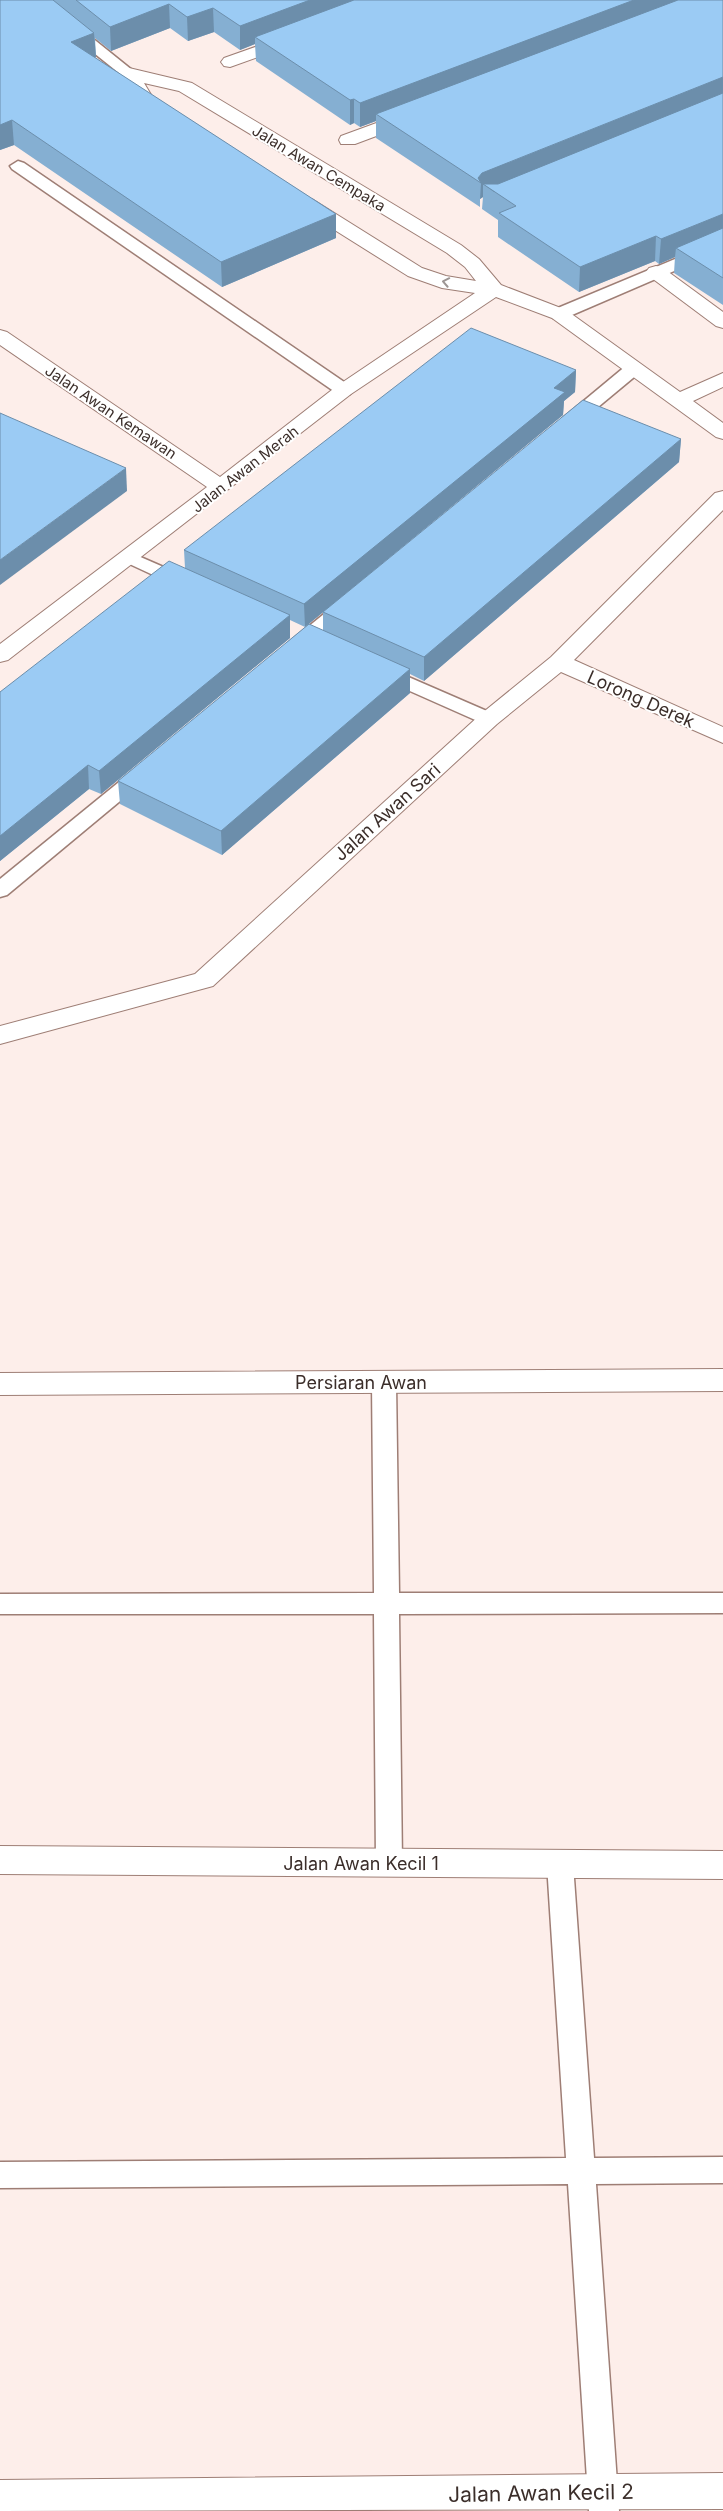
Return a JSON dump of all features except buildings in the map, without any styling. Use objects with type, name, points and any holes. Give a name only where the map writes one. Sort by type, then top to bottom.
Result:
[{"type":"street","points":[[230,62],[304,34]]},
{"type":"street","name":"Jalan Awan Cempaka","points":[[129,74],[146,102],[172,118]]},
{"type":"street","name":"Jalan Awan Cempaka","points":[[129,74],[185,87],[454,248],[472,263],[494,290]]},
{"type":"street","points":[[348,140],[431,108]]},
{"type":"street","points":[[289,192],[416,272],[442,282],[494,290],[559,314],[723,432]]},
{"type":"street","points":[[656,272],[723,322]]},
{"type":"street","name":"Jalan Awan Merah","points":[[0,655],[221,487],[344,390],[494,290]]},
{"type":"street","name":"Jalan Awan Kemawan","points":[[0,336],[221,487]]},
{"type":"street","points":[[677,400],[723,379]]},
{"type":"street","name":"Jalan Awan Sari","points":[[0,1035],[204,980],[489,719],[559,662],[723,498]]},
{"type":"street","name":"Lorong Derek","points":[[559,662],[723,736]]},
{"type":"street","name":"Persiaran Awan","points":[[0,1384],[723,1380]]},
{"type":"street","name":"Jalan Awan Kecil 1","points":[[0,1860],[723,1866]]},
{"type":"street","name":"Jalan Awan Kecil 2","points":[[0,2499],[603,2502],[723,2491]]},
{"type":"lane","name":"Jalan Awan Cempaka","points":[[25,0],[45,7],[129,74]]},
{"type":"lane","points":[[18,166],[344,390]]},
{"type":"lane","points":[[559,314],[723,244]]},
{"type":"lane","points":[[557,432],[633,369]]},
{"type":"lane","points":[[129,557],[201,589]]},
{"type":"lane","points":[[277,663],[360,594]]},
{"type":"lane","points":[[290,630],[326,646]]},
{"type":"lane","points":[[371,666],[489,719]]},
{"type":"lane","points":[[0,890],[154,764]]},
{"type":"lane","points":[[384,1382],[389,1863]]},
{"type":"lane","points":[[0,1604],[723,1603]]},
{"type":"lane","points":[[560,1864],[603,2502]]},
{"type":"lane","points":[[0,2175],[723,2170]]}]
